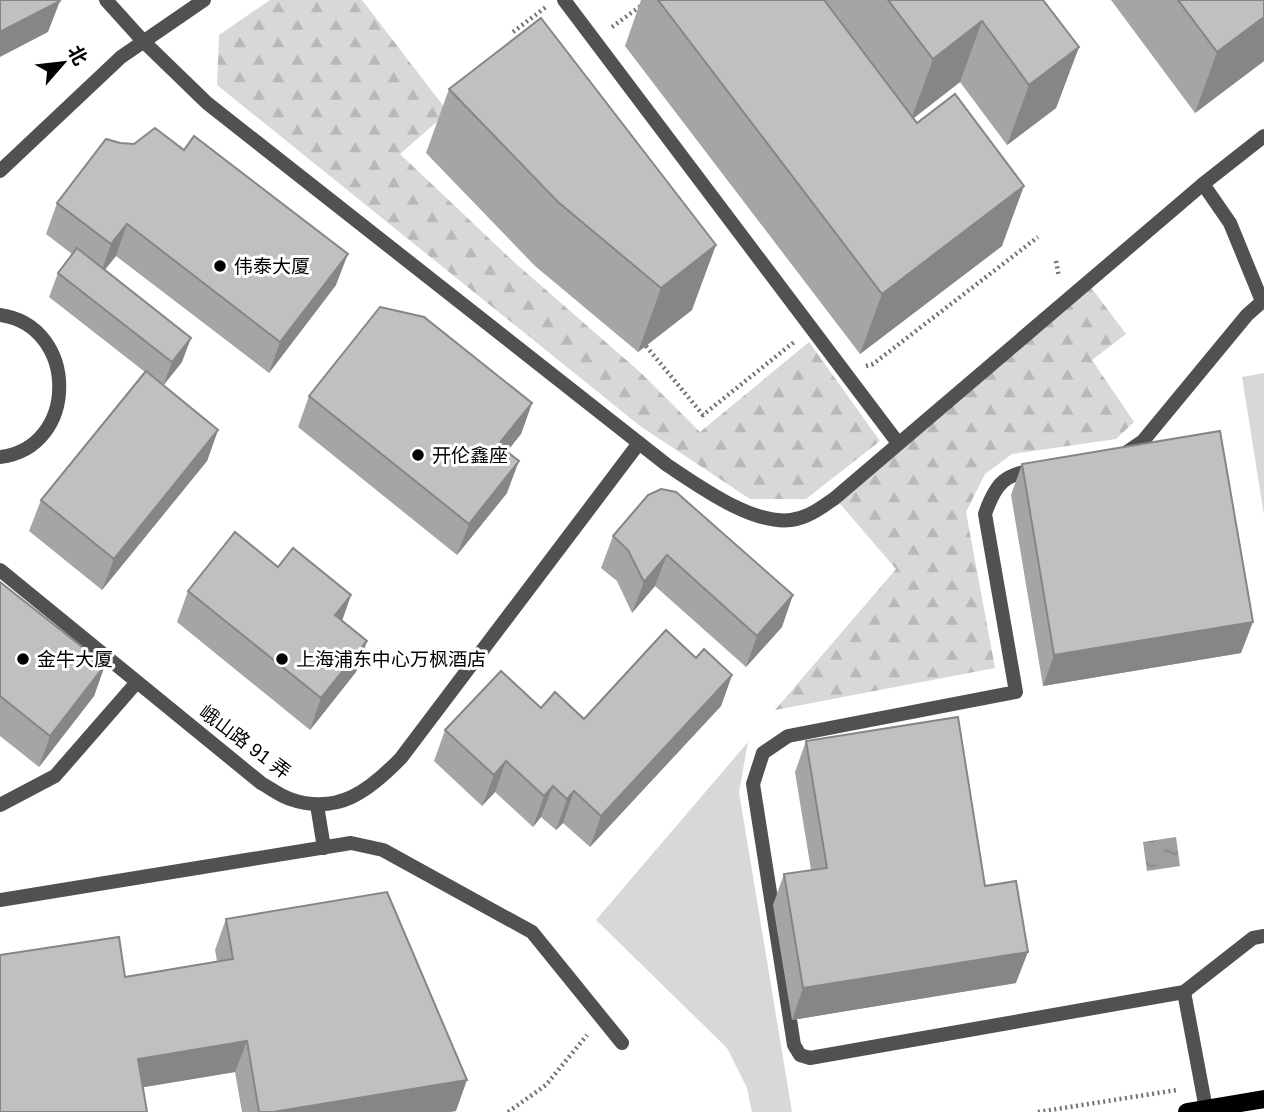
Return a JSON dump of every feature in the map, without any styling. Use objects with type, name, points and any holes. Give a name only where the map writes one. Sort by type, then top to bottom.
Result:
[{"type":"main road","points":[[1187,1112],[1264,1100]]},
{"type":"street","points":[[106,0],[143,41],[207,103],[667,465],[715,496],[772,519],[792,520],[812,513],[835,498],[1203,184],[1264,136]]},
{"type":"street","points":[[0,171],[94,80],[143,41],[204,0]]},
{"type":"street","points":[[564,0],[898,443]]},
{"type":"street","points":[[1107,458],[1120,457],[1143,441],[1247,315],[1263,301],[1230,223],[1203,184]]},
{"type":"street","points":[[0,315],[11,317],[33,329],[48,346],[58,367],[61,390],[56,413],[44,433],[27,448],[0,457]]},
{"type":"street","name":"峨山路 91 弄","points":[[0,570],[261,783],[289,799],[317,804],[347,800],[376,784],[401,758],[639,443]]},
{"type":"street","points":[[1055,466],[1016,472],[994,489],[985,514],[1016,692],[788,736],[763,753],[753,784],[794,1045],[800,1055],[810,1058],[1184,992],[1253,938],[1264,936]]},
{"type":"street","points":[[0,805],[55,776],[137,682]]},
{"type":"street","points":[[317,804],[324,848]]},
{"type":"street","points":[[0,900],[351,844],[383,850],[532,932],[622,1043]]},
{"type":"street","points":[[1184,992],[1206,1109]]},
{"type":"path","points":[[513,32],[556,0]]},
{"type":"path","points":[[594,40],[649,0]]},
{"type":"path","points":[[844,372],[873,364],[1038,237]]},
{"type":"path","points":[[646,345],[702,415],[811,329]]},
{"type":"path","points":[[508,1112],[546,1085],[601,1018]]},
{"type":"path","points":[[1038,1112],[1201,1086]]},
{"type":"green space","points":[[270,0],[362,0],[448,112],[400,154],[514,262],[640,372],[700,432],[809,342],[880,441],[806,499],[750,499],[640,426],[217,85],[219,35]]},
{"type":"green space","points":[[1087,282],[1126,334],[1092,360],[1134,422],[1116,439],[1012,454],[985,474],[966,512],[995,668],[775,710],[896,569],[835,498]]},
{"type":"green space","points":[[1264,373],[1264,515],[1242,377]]},
{"type":"green space","points":[[748,742],[739,792],[792,1112],[752,1112],[747,1088],[727,1048],[596,920]]},
{"type":"water","points":[[1176,837],[1180,866],[1147,871],[1143,842]]},
{"type":"building","points":[[0,0],[59,0],[60,1],[0,32]]},
{"type":"building","points":[[658,0],[824,0],[917,123],[955,94],[1024,186],[882,294]]},
{"type":"building","points":[[888,0],[1043,0],[1079,47],[1029,85],[982,21],[933,59]]},
{"type":"building","points":[[1178,0],[1264,0],[1264,17],[1217,52]]},
{"type":"building","points":[[541,18],[716,245],[661,288],[558,202],[449,89]]},
{"type":"building","name":"伟泰大厦","points":[[155,128],[184,150],[194,136],[348,254],[280,342],[127,224],[111,244],[57,203],[106,139],[134,144]]},
{"type":"building","points":[[77,248],[191,338],[172,362],[58,273]]},
{"type":"building","name":"开伦鑫座","points":[[380,307],[424,317],[532,403],[498,445],[519,461],[469,524],[309,396]]},
{"type":"building","points":[[146,371],[218,430],[114,559],[41,500]]},
{"type":"building","points":[[1220,431],[1253,622],[1054,655],[1022,464]]},
{"type":"building","points":[[661,489],[676,492],[793,595],[757,636],[667,555],[644,582],[628,550],[613,536],[648,495]]},
{"type":"building","name":"上海浦东中心万枫酒店","points":[[235,532],[278,567],[293,548],[351,595],[335,615],[367,641],[321,698],[188,591]]},
{"type":"building","points":[[0,582],[105,665],[50,736],[0,696]]},
{"type":"building","points":[[666,630],[696,658],[704,649],[732,675],[601,816],[574,791],[567,799],[553,786],[544,796],[506,761],[494,775],[445,730],[501,671],[541,708],[555,692],[584,719]]},
{"type":"building","points":[[958,717],[985,886],[1016,881],[1028,952],[803,988],[784,874],[827,868],[806,741]]},
{"type":"building","points":[[387,892],[467,1080],[273,1112],[259,1112],[247,1041],[138,1059],[147,1112],[0,1112],[0,955],[119,937],[125,977],[233,959],[226,919]]},
{"type":"place","name":"伟泰大厦","points":[[220,266]]},
{"type":"place","name":"开伦鑫座","points":[[418,455]]},
{"type":"place","name":"金牛大厦","points":[[23,659]]},
{"type":"place","name":"上海浦东中心万枫酒店","points":[[282,659]]}]
